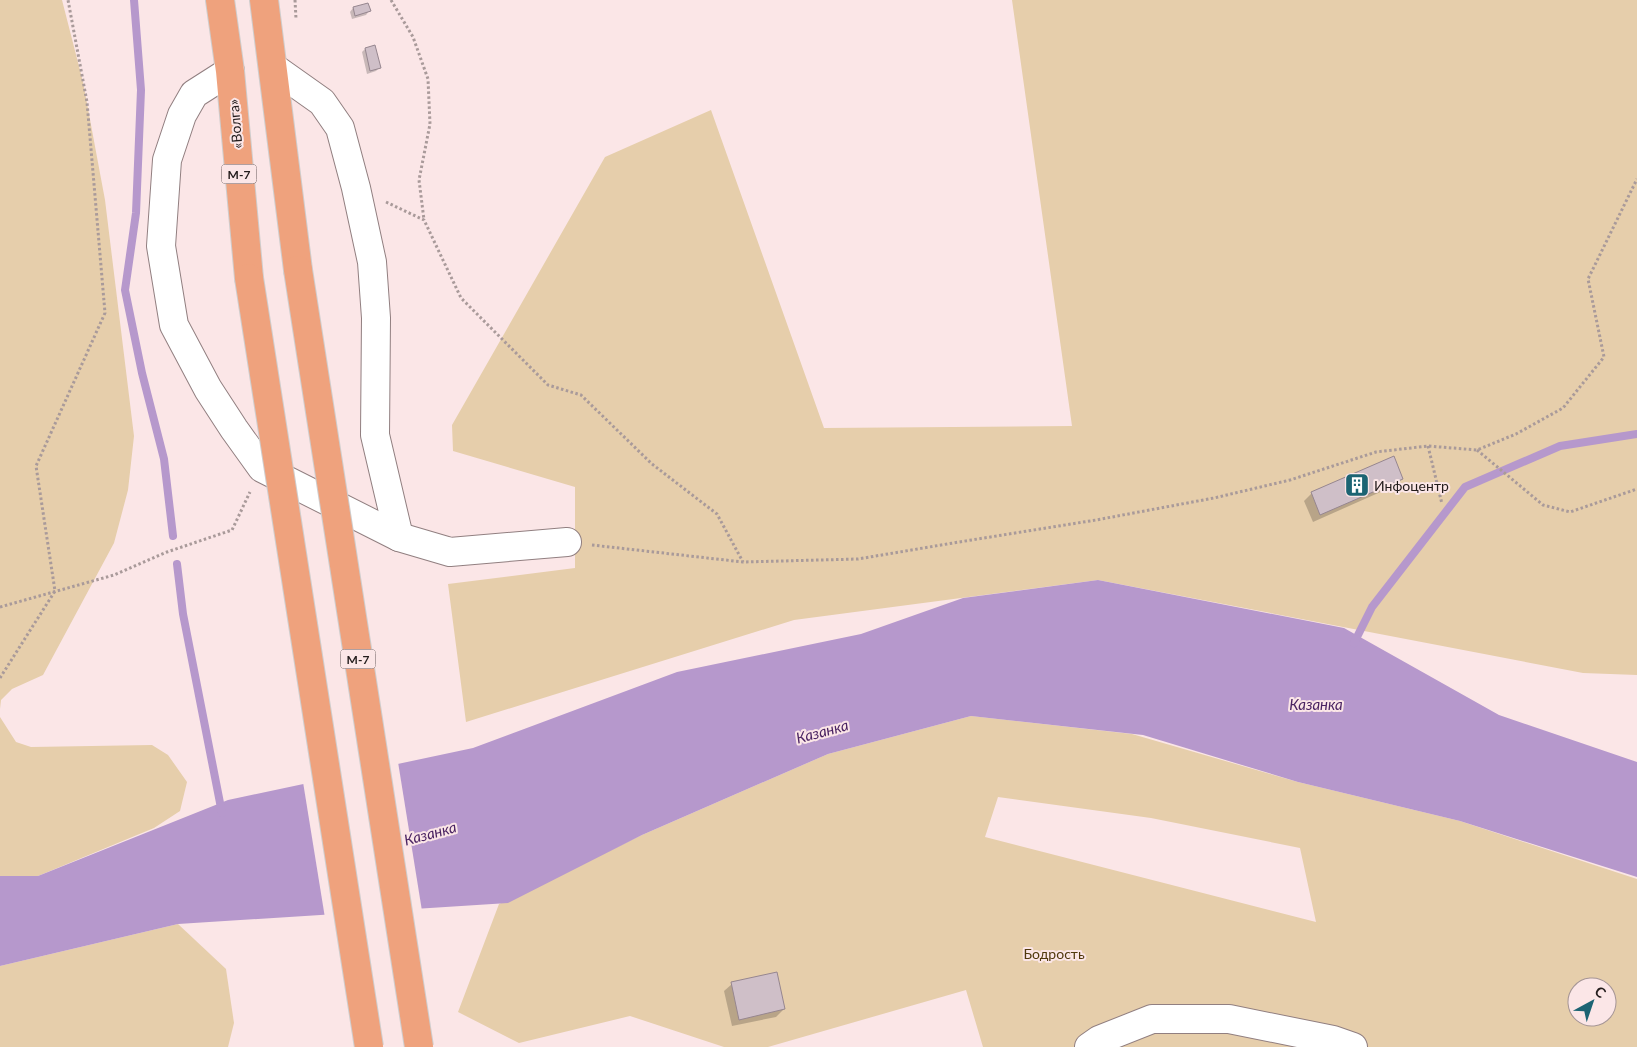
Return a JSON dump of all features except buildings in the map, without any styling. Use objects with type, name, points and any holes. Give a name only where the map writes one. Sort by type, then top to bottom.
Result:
[{"type":"highway","name":"«Волга»","points":[[220,0],[230,71],[249,278],[369,1047]]},
{"type":"highway","name":"М-7","points":[[264,0],[298,270],[418,1047]]},
{"type":"street","points":[[274,68],[322,102],[340,128],[356,188],[372,262],[376,318],[375,435],[399,537]]},
{"type":"street","points":[[230,71],[194,94],[182,115],[168,160],[161,246],[174,326],[208,389],[234,429],[262,468],[399,537],[450,552],[567,542]]},
{"type":"street","points":[[1089,1047],[1099,1040],[1152,1019],[1228,1019],[1333,1040],[1353,1047]]},
{"type":"path","points":[[0,678],[56,591],[36,466],[105,313],[87,102],[68,0]]},
{"type":"path","points":[[391,0],[413,37],[428,79],[430,124],[419,180],[424,220],[461,298],[548,385],[582,394],[652,464],[717,514],[744,562]]},
{"type":"path","points":[[567,542],[744,562],[858,559],[1096,520],[1214,498],[1290,480],[1376,452],[1428,446],[1477,450],[1516,434],[1563,408],[1604,357],[1588,279],[1637,179]]},
{"type":"path","points":[[356,188],[424,220]]},
{"type":"path","points":[[1428,446],[1442,504]]},
{"type":"path","points":[[1477,450],[1543,505],[1570,512],[1637,489]]},
{"type":"path","points":[[0,607],[114,575],[167,552],[232,530],[262,468]]},
{"type":"green space","points":[[0,0],[62,0],[83,82],[105,200],[134,436],[128,490],[114,543],[43,675],[12,689],[1,700],[0,709]]},
{"type":"green space","points":[[1012,0],[1637,0],[1637,675],[1583,673],[1098,580],[794,620],[466,722],[448,584],[575,568],[575,487],[453,451],[452,425],[605,157],[711,110],[824,428],[1072,426]]},
{"type":"green space","name":"Бодрость","points":[[971,716],[1132,734],[1298,782],[1460,821],[1637,879],[1637,1047],[983,1047],[966,990],[768,1047],[724,1047],[630,1016],[519,1043],[458,1012],[499,904],[642,835],[828,754]],"holes":[[[998,797],[1151,818],[1300,848],[1316,922],[985,837]]]},
{"type":"green space","points":[[0,717],[16,742],[31,747],[152,745],[168,755],[187,782],[180,811],[154,828],[38,876],[0,876]]},
{"type":"green space","points":[[178,924],[226,969],[234,1023],[228,1047],[0,1047],[0,966]]},
{"type":"water","name":"Казанка","points":[[1098,580],[1344,628],[1499,715],[1637,762],[1637,877],[1460,821],[1298,782],[1143,735],[971,716],[828,754],[642,835],[508,903],[178,924],[0,966],[0,876],[38,876],[228,800],[473,748],[677,672],[861,634],[963,598]]},
{"type":"pier","points":[[398,762],[422,911],[325,918],[303,782]]},
{"type":"waterway","points":[[134,0],[141,90],[136,213],[125,290],[142,373],[164,459],[173,536]]},
{"type":"waterway","points":[[1354,643],[1372,607],[1465,487],[1560,446],[1637,434]]},
{"type":"waterway","points":[[177,564],[183,614],[222,813]]},
{"type":"place","name":"Инфоцентр","points":[[1357,485]]}]
